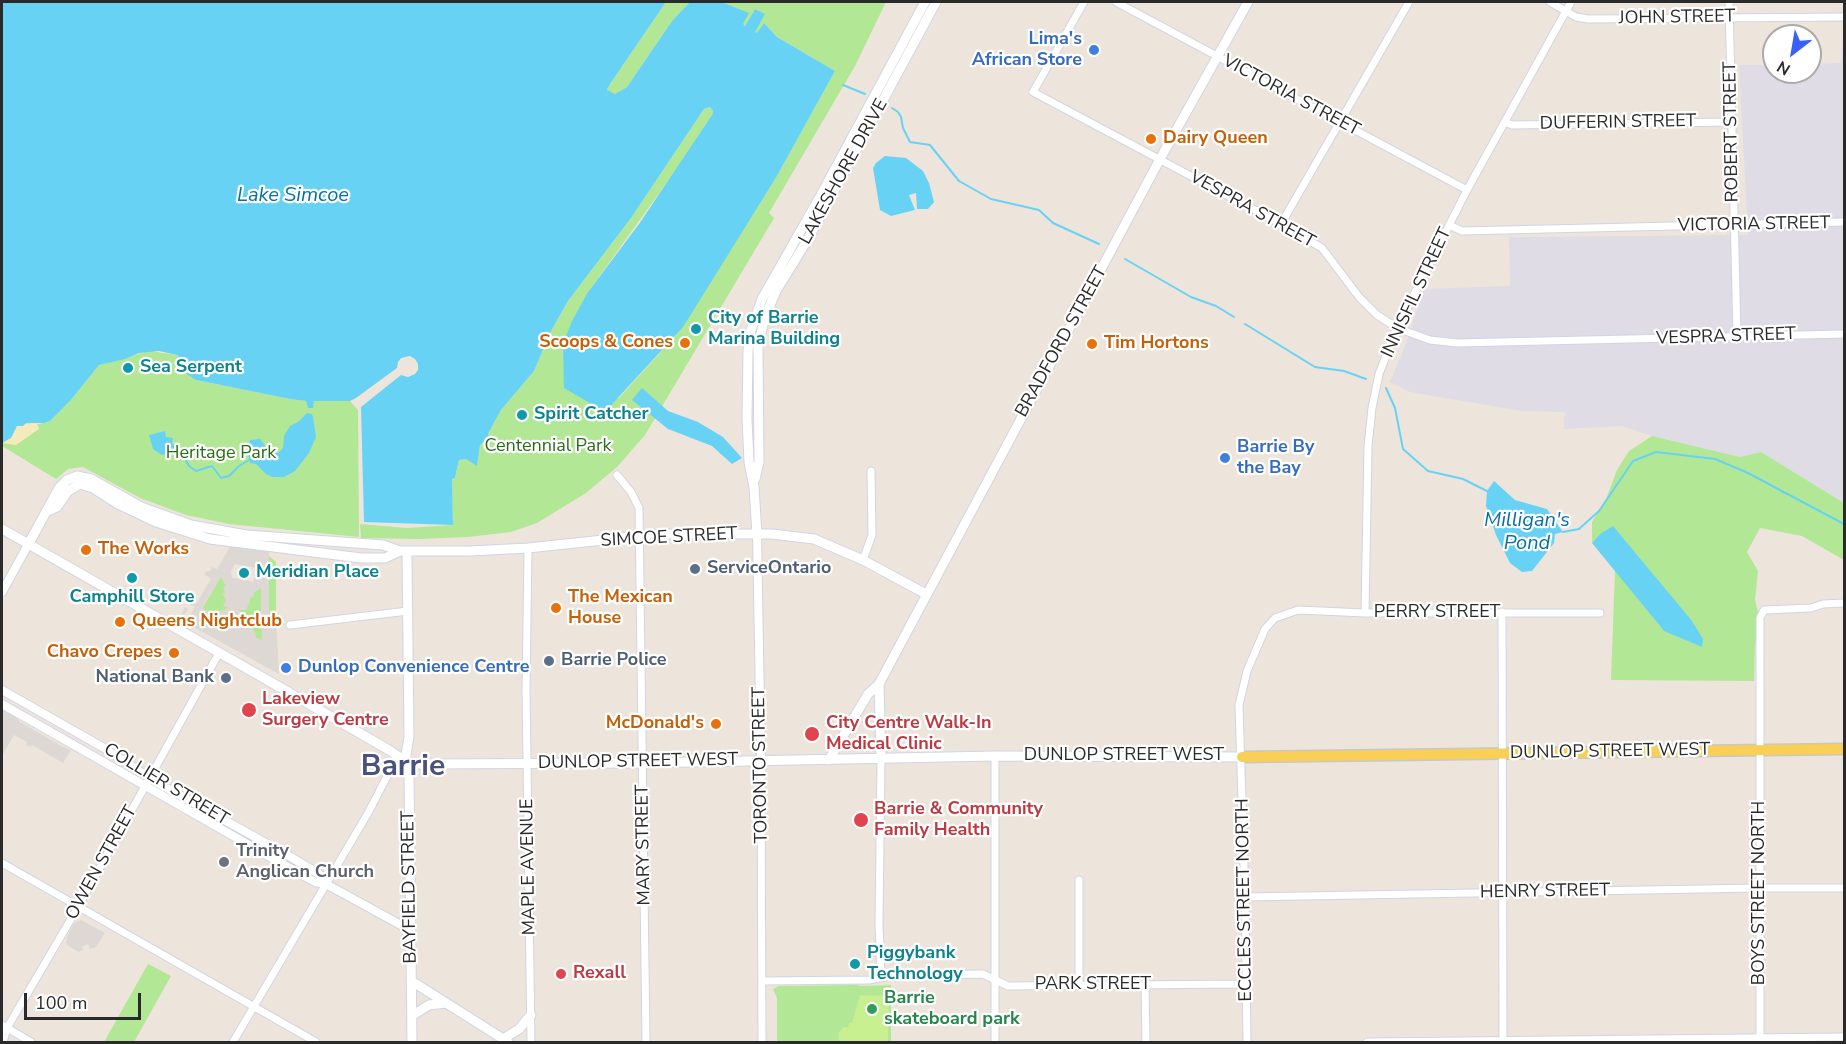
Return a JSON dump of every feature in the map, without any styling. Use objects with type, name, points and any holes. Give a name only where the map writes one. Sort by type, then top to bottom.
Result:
[{"type":"main road","points":[[753,343],[762,299],[925,2]]},
{"type":"main road","name":"LAKESHORE DRIVE","points":[[753,343],[776,291],[808,239],[936,2]]},
{"type":"main road","name":"BRADFORD STREET","points":[[829,760],[868,694],[879,684],[1160,159],[1248,2]]},
{"type":"main road","name":"TORONTO STREET","points":[[753,343],[759,462],[754,487],[757,534]]},
{"type":"main road","name":"SIMCOE STREET","points":[[28,544],[48,511],[50,503],[64,483],[70,477],[83,476],[141,507],[191,525],[246,536],[382,545],[403,551],[528,548],[639,536],[757,534],[814,539],[863,560],[926,594]]},
{"type":"main road","name":"SIMCOE STREET","points":[[48,511],[57,507],[68,491],[80,484],[93,488],[118,504],[156,522],[210,539],[361,558],[385,558],[403,551]]},
{"type":"main road","points":[[2,530],[219,652],[405,761]]},
{"type":"main road","name":"BAYFIELD STREET","points":[[403,551],[408,611],[409,737],[405,761],[409,774],[412,1042]]},
{"type":"main road","points":[[879,684],[881,759]]},
{"type":"main road","name":"DUNLOP STREET WEST","points":[[405,761],[418,764],[644,764],[996,756],[1242,757],[1845,749]]},
{"type":"main road","points":[[413,982],[506,1041],[531,1015]]},
{"type":"main road","points":[[412,1016],[429,1005],[446,1003]]},
{"type":"street","name":"VESPRA STREET","points":[[1084,2],[1034,92],[1322,248],[1359,297],[1377,315],[1397,328],[1430,340],[1456,343],[1845,334]]},
{"type":"street","name":"VICTORIA STREET","points":[[1116,2],[1467,190]]},
{"type":"street","points":[[1281,224],[1409,2]]},
{"type":"street","name":"JOHN STREET","points":[[1550,2],[1576,17],[1588,19],[1845,17]]},
{"type":"street","name":"INNISFIL STREET","points":[[1365,613],[1368,446],[1379,374],[1397,328],[1467,190],[1571,2]]},
{"type":"street","name":"ROBERT STREET","points":[[1728,2],[1737,335]]},
{"type":"street","name":"DUFFERIN STREET","points":[[1505,122],[1512,125],[1733,122]]},
{"type":"street","name":"VICTORIA STREET","points":[[1449,225],[1462,231],[1845,222]]},
{"type":"street","points":[[863,560],[872,535],[871,471]]},
{"type":"street","name":"MARY STREET","points":[[617,475],[631,492],[639,508],[646,1042]]},
{"type":"street","name":"TORONTO STREET","points":[[757,534],[762,1042]]},
{"type":"street","points":[[2,592],[28,544]]},
{"type":"street","name":"MAPLE AVENUE","points":[[528,548],[527,763],[531,1042]]},
{"type":"street","name":"BOYS STREET NORTH","points":[[1760,1038],[1760,618],[1764,610],[1811,608],[1822,604],[1845,603]]},
{"type":"street","name":"PERRY STREET","points":[[1275,618],[1298,610],[1365,613],[1600,613]]},
{"type":"street","points":[[290,626],[408,611]]},
{"type":"street","points":[[1502,612],[1503,1041]]},
{"type":"street","name":"ECCLES STREET NORTH","points":[[1247,1042],[1242,757],[1239,719],[1241,693],[1260,639],[1275,618]]},
{"type":"street","name":"OWEN STREET","points":[[3,1042],[4,1027],[78,907],[219,652]]},
{"type":"street","name":"COLLIER STREET","points":[[2,690],[104,748],[146,781]]},
{"type":"street","name":"COLLIER STREET","points":[[2,704],[146,781],[315,882],[326,884],[410,930]]},
{"type":"street","points":[[995,1042],[996,756]]},
{"type":"street","points":[[881,759],[879,924],[881,976]]},
{"type":"street","points":[[233,1042],[368,813],[392,767],[405,761]]},
{"type":"street","points":[[2,863],[316,1042]]},
{"type":"street","points":[[1079,880],[1079,984]]},
{"type":"street","name":"HENRY STREET","points":[[1245,897],[1845,888]]},
{"type":"street","name":"PARK STREET","points":[[762,981],[868,980],[881,976],[982,974],[1008,986],[1246,984]]},
{"type":"street","points":[[1145,984],[1146,1042]]},
{"type":"street","points":[[4,1027],[31,1042]]},
{"type":"street","points":[[1367,1042],[1845,1037]]},
{"type":"shaded area","points":[[1844,24],[1844,503],[1761,452],[1740,457],[1652,436],[1621,426],[1564,429],[1565,412],[1522,411],[1410,392],[1390,382],[1424,289],[1510,286],[1509,237],[1748,235],[1739,65],[1762,65],[1762,84],[1822,84],[1822,64],[1841,63]]},
{"type":"shaded area","points":[[231,545],[269,551],[269,619],[273,624],[274,616],[276,616],[279,674],[179,619],[185,607],[188,609],[182,619],[186,622],[195,607],[188,603],[189,600],[196,604],[211,579],[205,575],[206,571],[210,571],[212,567],[217,569]],"holes":[[[235,564],[256,568],[253,582],[232,578],[231,571]],[[221,577],[226,586],[223,587],[226,599],[223,606],[228,608],[213,614],[202,608]],[[261,588],[262,640],[255,637],[256,634],[239,610],[246,610],[250,602],[249,598],[254,596],[253,593]]]},
{"type":"shaded area","points":[[2,709],[20,722],[71,750],[63,763],[32,745],[31,747],[26,745],[27,742],[14,735],[2,756]]},
{"type":"shaded area","points":[[81,920],[105,933],[96,947],[90,949],[88,944],[82,946],[83,950],[78,952],[66,944],[74,923]]},
{"type":"green space","points":[[666,2],[690,2],[672,21],[627,87],[615,94],[611,93],[607,90],[610,84]]},
{"type":"green space","name":"Centennial Park","points":[[722,2],[886,2],[855,66],[769,213],[774,218],[645,435],[617,467],[586,493],[537,523],[511,532],[468,537],[361,538],[360,524],[407,528],[453,525],[452,479],[455,478],[459,460],[466,459],[477,465],[480,445],[490,438],[488,434],[501,410],[534,371],[551,331],[568,301],[631,218],[704,109],[710,107],[713,111],[712,115],[675,171],[588,292],[618,399],[676,335],[777,176],[835,71],[777,37],[764,23],[757,34],[754,32],[764,14],[755,9],[745,26],[742,24],[748,13]]},
{"type":"green space","name":"Heritage Park","points":[[149,351],[177,355],[196,380],[306,401],[308,407],[314,401],[350,401],[358,410],[359,537],[229,524],[186,515],[140,498],[83,467],[68,469],[56,479],[2,446],[2,443],[26,423],[39,424],[50,421],[70,401],[99,365]]},
{"type":"green space","points":[[1652,436],[1740,457],[1761,452],[1844,503],[1844,560],[1802,536],[1760,528],[1747,552],[1758,571],[1755,600],[1760,621],[1755,645],[1754,681],[1611,680],[1615,570],[1664,631],[1600,534],[1592,543],[1592,522],[1606,499],[1617,470],[1629,451]]},
{"type":"green space","points":[[269,556],[276,562],[274,624],[271,624],[269,619]]},
{"type":"green space","points":[[221,576],[226,586],[223,594],[231,608],[213,615],[202,609]]},
{"type":"green space","points":[[261,588],[262,641],[255,637],[238,609],[246,608],[252,593]]},
{"type":"green space","points":[[148,964],[171,976],[134,1042],[104,1042]]},
{"type":"green space","points":[[891,985],[891,1042],[777,1042],[777,998],[773,989],[779,986]]},
{"type":"green space","name":"Barrie skateboard park","points":[[860,995],[889,996],[888,1042],[840,1042],[839,1032],[852,1023]]},
{"type":"sand","points":[[37,423],[39,429],[16,445],[2,443],[15,427]]},
{"type":"water","name":"Lake Simcoe","points":[[2,2],[666,2],[610,84],[607,90],[615,94],[627,87],[672,21],[690,2],[722,2],[749,13],[743,24],[745,26],[755,9],[765,14],[755,32],[757,33],[764,23],[777,37],[835,71],[777,176],[683,327],[605,412],[564,388],[563,344],[572,321],[588,292],[639,224],[712,115],[713,111],[710,107],[704,109],[631,218],[568,301],[551,331],[534,371],[501,410],[488,434],[490,438],[480,445],[477,466],[466,459],[459,460],[455,478],[452,479],[453,525],[364,522],[361,407],[401,375],[408,377],[415,374],[418,364],[410,356],[401,358],[397,368],[356,398],[350,401],[314,401],[313,408],[308,408],[306,401],[196,380],[187,374],[182,360],[177,355],[159,351],[139,353],[99,365],[70,401],[50,421],[17,426],[11,438],[2,443]]},
{"type":"water","points":[[885,156],[906,158],[923,171],[934,202],[928,209],[917,209],[916,193],[909,195],[915,210],[891,216],[880,210],[873,168]]},
{"type":"water","points":[[642,388],[668,411],[698,422],[723,437],[742,458],[732,464],[712,446],[668,429],[632,400]]},
{"type":"water","points":[[307,413],[312,414],[316,437],[309,453],[295,471],[284,477],[273,477],[266,474],[256,464],[250,463],[247,450],[250,440],[260,439],[270,453],[278,453],[283,448],[284,436],[290,426]]},
{"type":"water","points":[[165,431],[166,437],[173,438],[172,443],[184,454],[185,459],[176,453],[162,455],[153,449],[149,435]]},
{"type":"water","name":"Milligan's Pond","points":[[1494,481],[1515,500],[1547,509],[1563,532],[1555,534],[1554,543],[1532,571],[1522,572],[1510,563],[1496,535],[1486,506],[1487,491]]},
{"type":"water","points":[[1613,526],[1692,621],[1703,639],[1702,647],[1664,631],[1592,543],[1600,534]]},
{"type":"waterway","points":[[843,85],[865,94]]},
{"type":"waterway","points":[[892,108],[901,117],[903,128],[910,142],[930,145],[959,181],[991,199],[1039,210],[1053,223],[1099,244]]},
{"type":"waterway","points":[[1125,259],[1191,297],[1216,306],[1234,317]]},
{"type":"waterway","points":[[1245,324],[1315,367],[1344,371],[1366,379]]},
{"type":"waterway","points":[[1386,388],[1395,408],[1403,449],[1428,471],[1463,479],[1487,491]]},
{"type":"waterway","points":[[1563,532],[1579,529],[1599,511],[1633,461],[1656,452],[1715,459],[1746,472],[1844,524]]},
{"type":"waterway","points":[[185,459],[196,471],[212,466],[221,478],[229,476],[249,460]]},
{"type":"place","name":"Lima's African Store","points":[[1094,50]]},
{"type":"place","name":"Dairy Queen","points":[[1151,139]]},
{"type":"place","name":"City of Barrie Marina Building","points":[[696,329]]},
{"type":"place","name":"Scoops & Cones","points":[[685,343]]},
{"type":"place","name":"Tim Hortons","points":[[1092,344]]},
{"type":"place","name":"Sea Serpent","points":[[128,368]]},
{"type":"place","name":"Spirit Catcher","points":[[522,415]]},
{"type":"place","name":"Barrie By the Bay","points":[[1225,458]]},
{"type":"place","name":"The Works","points":[[86,550]]},
{"type":"place","name":"ServiceOntario","points":[[695,569]]},
{"type":"place","name":"Meridian Place","points":[[244,573]]},
{"type":"place","name":"Camphill Store","points":[[132,578]]},
{"type":"place","name":"The Mexican House","points":[[556,608]]},
{"type":"place","name":"Queens Nightclub","points":[[120,622]]},
{"type":"place","name":"Chavo Crepes","points":[[174,653]]},
{"type":"place","name":"Barrie Police","points":[[549,661]]},
{"type":"place","name":"Dunlop Convenience Centre","points":[[286,668]]},
{"type":"place","name":"National Bank","points":[[226,678]]},
{"type":"place","name":"Lakeview Surgery Centre","points":[[249,710]]},
{"type":"place","name":"McDonald's","points":[[716,724]]},
{"type":"place","name":"City Centre Walk-In Medical Clinic","points":[[812,734]]},
{"type":"place","name":"Barrie & Community Family Health","points":[[861,820]]},
{"type":"place","name":"Trinity Anglican Church","points":[[224,862]]},
{"type":"place","name":"Piggybank Technology","points":[[855,964]]},
{"type":"place","name":"Rexall","points":[[561,974]]},
{"type":"place","name":"Barrie skateboard park","points":[[872,1009]]},
{"type":"district","name":"Barrie","points":[[403,768]]}]
